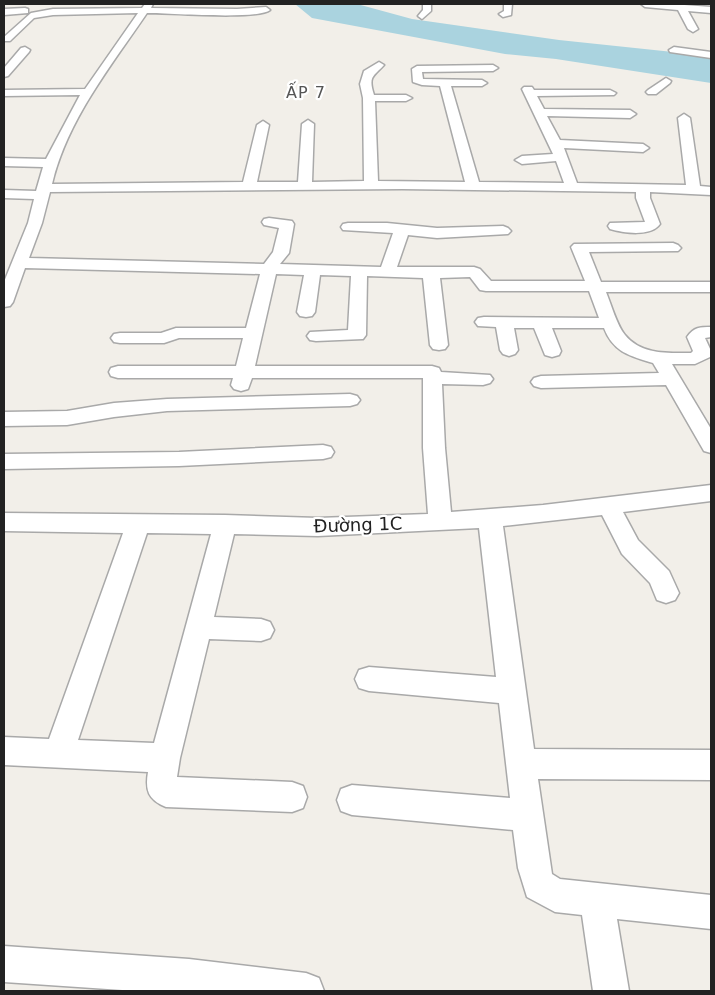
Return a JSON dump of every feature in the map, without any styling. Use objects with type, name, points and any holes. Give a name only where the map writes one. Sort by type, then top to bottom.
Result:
[{"type":"street","points":[[422,16],[428,12],[427,4]]},
{"type":"street","points":[[503,14],[508,13],[508,4]]},
{"type":"street","points":[[645,4],[711,10]]},
{"type":"street","points":[[7,39],[31,16],[53,12],[147,7],[220,12],[266,10]]},
{"type":"street","points":[[4,302],[35,223],[50,163],[88,92],[147,7]]},
{"type":"street","points":[[682,8],[693,29]]},
{"type":"street","points":[[4,12],[25,10]]},
{"type":"street","points":[[69,25],[83,11]]},
{"type":"street","points":[[681,39],[677,51],[711,55]]},
{"type":"street","points":[[4,74],[25,50]]},
{"type":"street","points":[[371,186],[369,98],[365,84],[368,73],[379,65]]},
{"type":"street","points":[[479,69],[482,84],[422,82],[417,80],[417,69],[493,68]]},
{"type":"street","points":[[652,92],[666,81]]},
{"type":"street","points":[[445,82],[473,186]]},
{"type":"street","points":[[572,187],[558,150],[529,91],[610,93]]},
{"type":"street","points":[[4,93],[88,92]]},
{"type":"street","points":[[369,98],[406,98]]},
{"type":"street","points":[[540,112],[630,114]]},
{"type":"street","points":[[602,113],[619,147]]},
{"type":"street","points":[[684,118],[693,189]]},
{"type":"street","points":[[305,186],[308,124]]},
{"type":"street","points":[[249,187],[263,126]]},
{"type":"street","points":[[522,160],[558,150],[619,147],[643,148]]},
{"type":"street","points":[[4,162],[50,163]]},
{"type":"street","points":[[4,194],[305,186],[572,187],[711,191]]},
{"type":"street","points":[[648,188],[663,211]]},
{"type":"street","points":[[615,226],[644,228],[653,224],[643,198],[648,188]]},
{"type":"street","points":[[237,403],[252,333],[269,268],[280,253],[287,224],[269,222]]},
{"type":"street","points":[[348,227],[387,227],[437,234],[503,231]]},
{"type":"street","points":[[387,272],[402,230]]},
{"type":"street","points":[[673,248],[579,247],[616,338],[632,351],[660,359],[695,358],[703,353],[696,336],[701,332],[711,332]]},
{"type":"street","points":[[20,263],[431,273],[474,272],[486,286],[711,287]]},
{"type":"street","points":[[306,312],[313,269]]},
{"type":"street","points":[[316,336],[357,335],[359,271]]},
{"type":"street","points":[[431,273],[439,344]]},
{"type":"street","points":[[484,322],[542,324],[610,323]]},
{"type":"street","points":[[504,323],[509,350]]},
{"type":"street","points":[[542,324],[552,351]]},
{"type":"street","points":[[120,338],[164,338],[176,333],[252,333]]},
{"type":"street","points":[[660,359],[711,446]]},
{"type":"street","points":[[118,372],[432,372],[434,448],[440,522]]},
{"type":"street","points":[[433,378],[483,379]]},
{"type":"street","points":[[541,382],[672,379]]},
{"type":"street","points":[[4,419],[67,418],[114,410],[166,405],[350,400]]},
{"type":"street","points":[[4,462],[179,459],[323,452]]},
{"type":"street","name":"Đường 1C","points":[[4,522],[225,524],[318,527],[440,522],[543,514],[711,493]]},
{"type":"street","points":[[608,505],[630,547],[660,578],[666,593]]},
{"type":"street","points":[[490,519],[520,764],[538,885],[555,895],[711,912]]},
{"type":"street","points":[[58,754],[138,524]]},
{"type":"street","points":[[225,524],[165,758],[161,785],[166,792],[292,797]]},
{"type":"street","points":[[197,628],[261,630]]},
{"type":"street","points":[[369,679],[511,691]]},
{"type":"street","points":[[4,751],[165,758]]},
{"type":"street","points":[[520,764],[711,765]]},
{"type":"street","points":[[352,800],[527,815]]},
{"type":"street","points":[[597,900],[611,991]]},
{"type":"street","points":[[4,964],[188,984],[306,991]]},
{"type":"water","points":[[295,4],[357,4],[412,19],[559,40],[711,56],[711,83],[556,59],[505,54],[312,18]]},
{"type":"district","name":"ẤP 7","points":[[306,92]]}]
